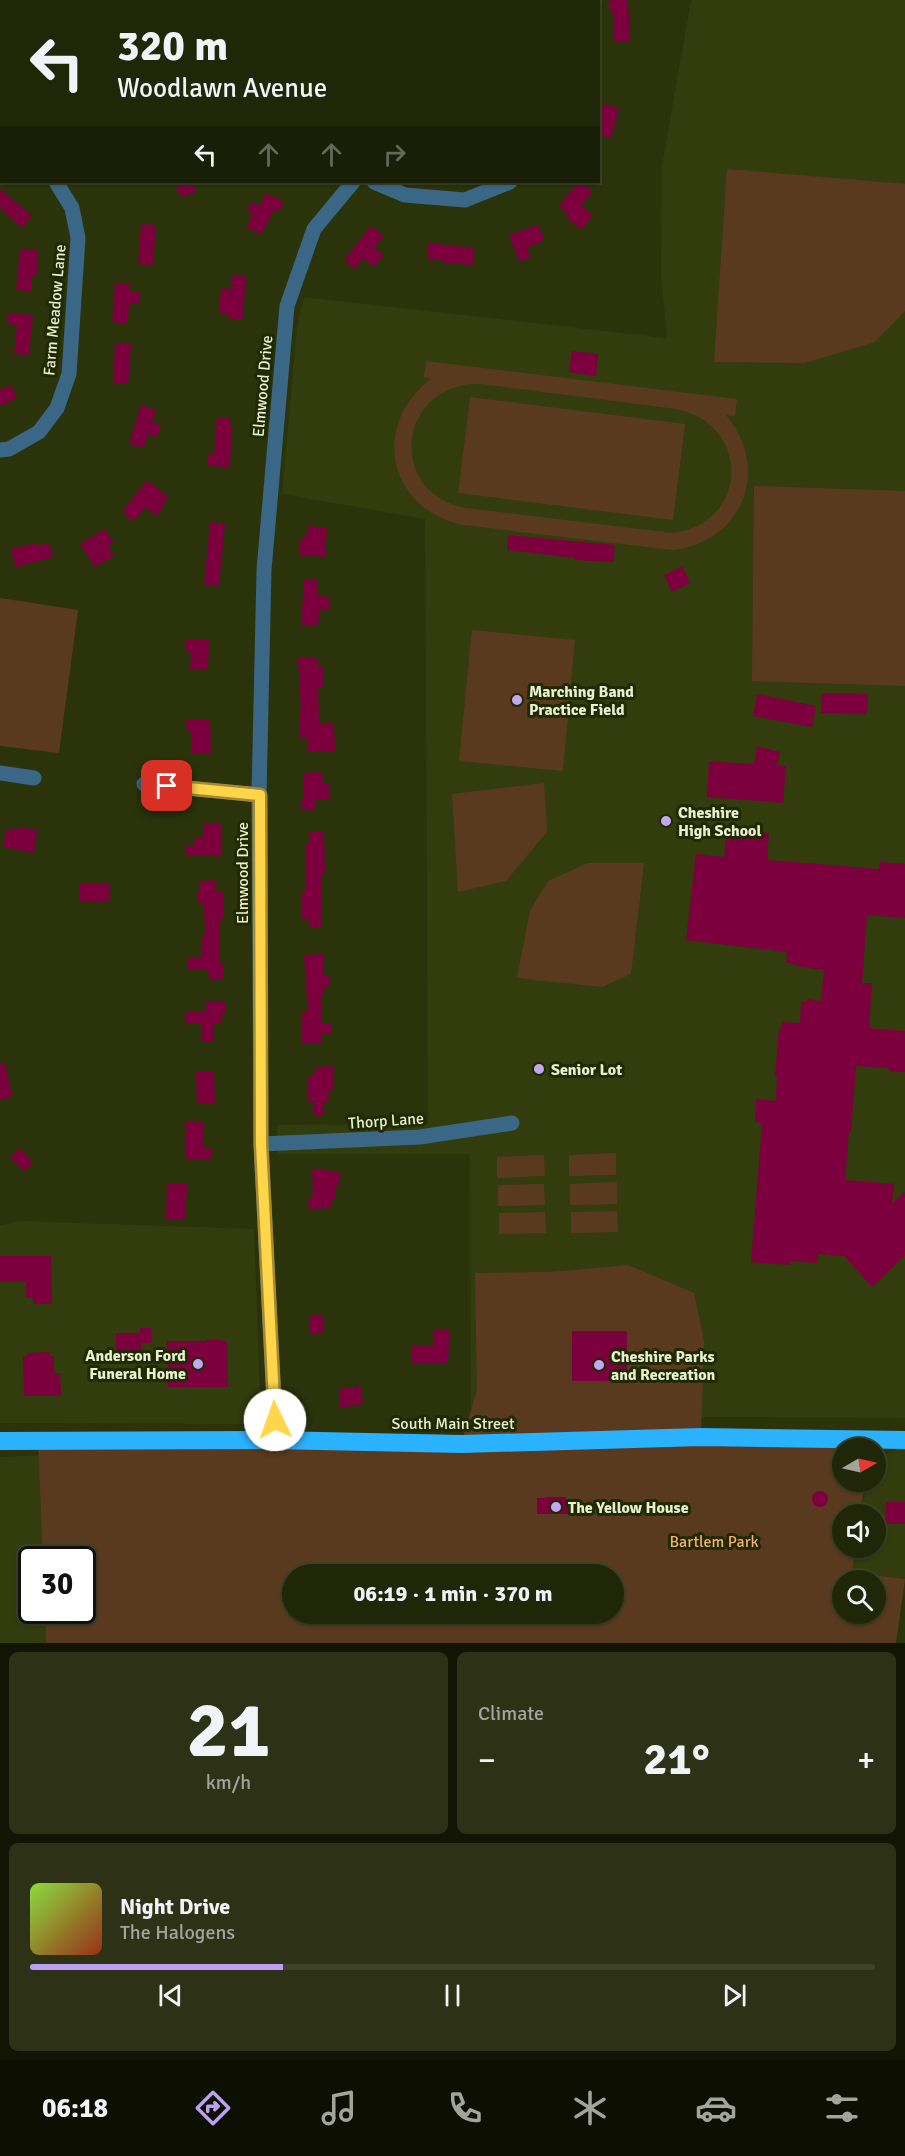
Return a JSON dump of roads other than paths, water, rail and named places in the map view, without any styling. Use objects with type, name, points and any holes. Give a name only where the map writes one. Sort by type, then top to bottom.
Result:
[{"type":"highway","name":"South Main Street","points":[[0,1441],[273,1440],[462,1444],[701,1437],[905,1440]]},
{"type":"street","name":"Farm Meadow Lane","points":[[0,450],[9,449],[39,432],[57,408],[69,374],[78,238],[72,208],[57,183]]},
{"type":"street","name":"Elmwood Drive","points":[[273,1440],[275,1424],[261,1144],[260,795],[264,570],[287,306],[314,229],[352,183]]},
{"type":"street","points":[[376,183],[405,195],[465,200],[508,183]]},
{"type":"street","points":[[0,772],[34,778]]},
{"type":"street","points":[[144,784],[260,795]]},
{"type":"street","name":"Thorp Lane","points":[[261,1144],[420,1137],[512,1123]]},
{"type":"place","name":"Marching Band Practice Field","points":[[517,700]]},
{"type":"place","name":"Cheshire High School","points":[[666,821]]},
{"type":"place","name":"Senior Lot","points":[[539,1069]]},
{"type":"place","name":"Anderson Ford Funeral Home","points":[[198,1364]]},
{"type":"place","name":"Cheshire Parks and Recreation","points":[[599,1365]]},
{"type":"place","name":"The Yellow House","points":[[556,1507]]},
{"type":"park label","name":"Bartlem Park","points":[[714,1541]]}]
